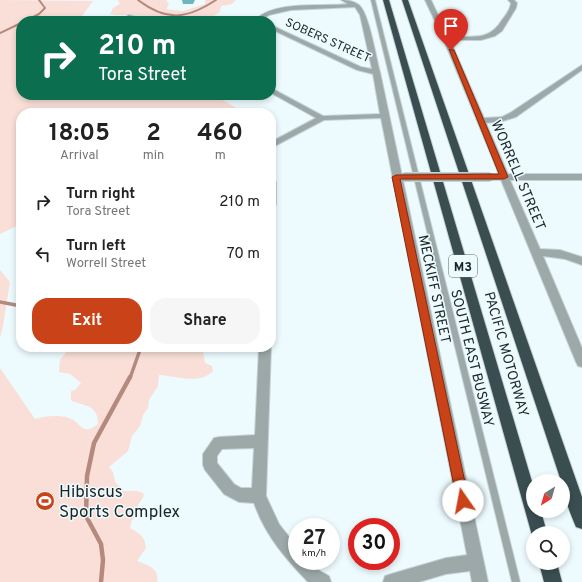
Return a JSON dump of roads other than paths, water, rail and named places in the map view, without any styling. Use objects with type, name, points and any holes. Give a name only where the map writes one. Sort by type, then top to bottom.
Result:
[{"type":"highway","name":"PACIFIC MOTORWAY","points":[[386,0],[537,526]]},
{"type":"highway","name":"PACIFIC MOTORWAY","points":[[405,0],[582,521]]},
{"type":"highway","points":[[550,570],[553,582]]},
{"type":"street","points":[[344,0],[355,5]]},
{"type":"street","name":"WORRELL STREET","points":[[428,0],[446,38],[582,362]]},
{"type":"street","points":[[446,38],[481,38],[493,35],[499,31],[513,8],[514,3],[511,0]]},
{"type":"street","name":"SOBERS STREET","points":[[261,16],[282,8],[338,8],[355,5]]},
{"type":"street","name":"MECKIFF STREET","points":[[355,5],[359,8],[363,15],[400,177],[480,582]]},
{"type":"street","name":"SOBERS STREET","points":[[276,29],[362,70],[376,72]]},
{"type":"street","points":[[481,121],[503,120],[513,115],[582,67]]},
{"type":"street","points":[[276,93],[322,118]]},
{"type":"street","points":[[276,142],[322,118],[385,116]]},
{"type":"street","points":[[400,177],[582,178]]},
{"type":"street","points":[[537,253],[552,252],[568,255],[582,261]]},
{"type":"street","points":[[265,352],[259,496],[265,515],[279,540],[288,549]]},
{"type":"street","points":[[259,496],[239,495],[229,490],[210,465],[210,454],[219,443],[261,441]]},
{"type":"street","points":[[390,582],[446,566],[476,562]]},
{"type":"street","points":[[307,570],[314,577],[323,582]]},
{"type":"lane","name":"SOUTH EAST BUSWAY","points":[[373,0],[516,582]]},
{"type":"waterway","points":[[35,16],[45,8],[39,0]]},
{"type":"waterway","points":[[138,0],[148,7],[168,15],[186,14],[196,11],[216,0]]},
{"type":"waterway","points":[[0,33],[16,25]]},
{"type":"waterway","points":[[0,302],[16,305]]},
{"type":"waterway","points":[[130,378],[139,352]]},
{"type":"waterway","points":[[101,582],[103,560],[101,544],[86,516],[87,476],[94,443],[130,377]]},
{"type":"place","name":"Hibiscus Sports Complex","points":[[45,501]]}]
